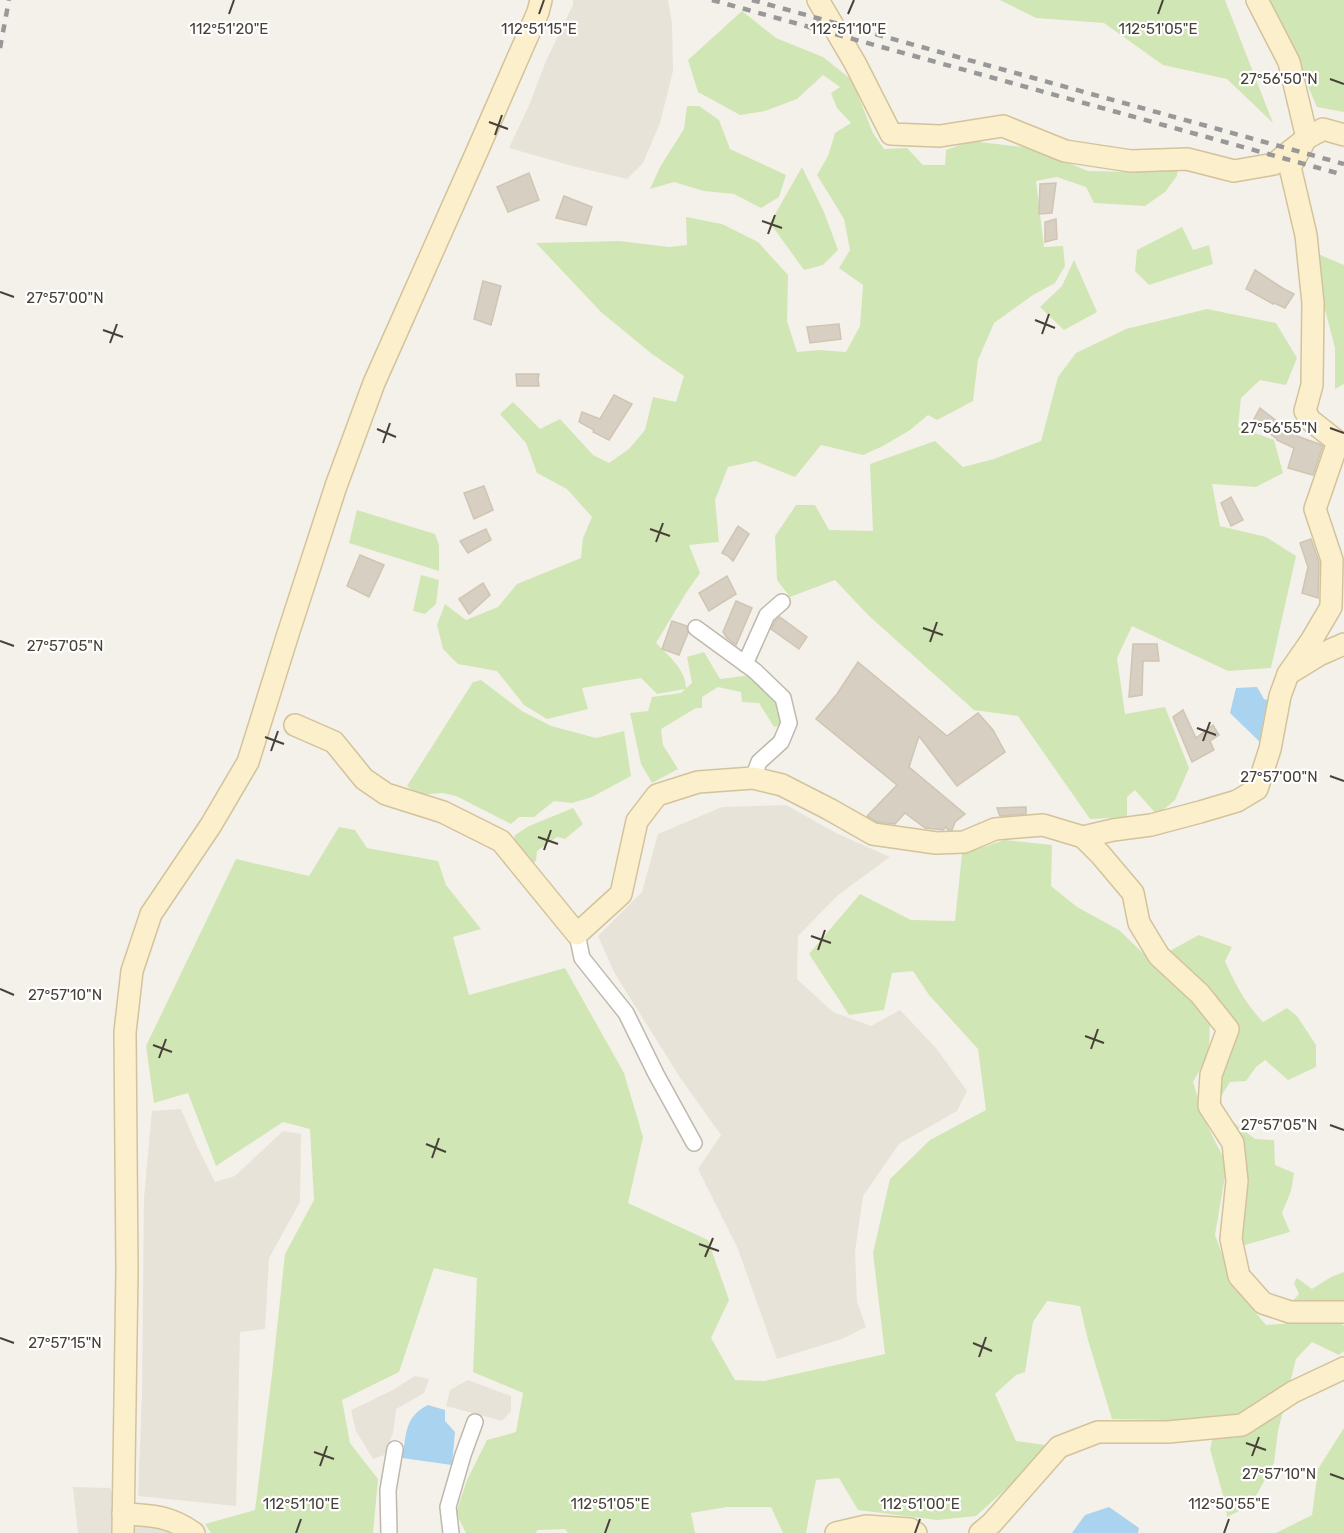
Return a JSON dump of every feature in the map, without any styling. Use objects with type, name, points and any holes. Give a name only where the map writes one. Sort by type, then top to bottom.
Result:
[{"type":"street","points":[[194,1533],[180,1523],[151,1515],[123,1523],[127,1271],[125,1032],[132,971],[151,914],[211,825],[248,762],[336,486],[374,382],[480,147],[538,12],[541,0]]},
{"type":"street","points":[[818,0],[855,63],[891,134],[940,136],[1003,126],[1065,151],[1131,161],[1187,159],[1234,171],[1274,164],[1307,138],[1323,129],[1344,135]]},
{"type":"street","points":[[1083,837],[1151,825],[1200,812],[1237,801],[1257,789],[1270,749],[1280,696],[1288,674],[1311,641],[1330,607],[1332,560],[1316,508],[1338,442],[1310,420],[1305,411],[1312,385],[1313,303],[1306,235],[1290,167],[1307,138],[1289,62],[1257,0]]},
{"type":"street","points":[[745,664],[767,615],[782,602]]},
{"type":"street","points":[[696,628],[755,671],[783,698],[789,723],[781,742],[759,762],[753,778]]},
{"type":"street","points":[[1288,674],[1319,655],[1344,644]]},
{"type":"street","points":[[295,725],[333,742],[364,779],[386,794],[443,812],[501,841],[577,934],[582,958],[626,1013],[694,1143]]},
{"type":"street","points":[[577,934],[621,894],[637,821],[657,795],[698,782],[753,778],[782,785],[873,834],[946,843],[964,842],[995,829],[1043,825],[1083,837],[1133,893],[1139,922],[1159,956],[1200,994],[1228,1029],[1211,1075],[1209,1106],[1233,1143],[1237,1181],[1231,1239],[1239,1276],[1263,1303],[1290,1312],[1344,1312]]},
{"type":"street","points":[[981,1533],[1059,1447],[1098,1432],[1168,1432],[1242,1425],[1293,1392],[1344,1368]]},
{"type":"street","points":[[451,1533],[448,1507],[463,1455],[476,1422]]},
{"type":"street","points":[[389,1533],[388,1490],[395,1449]]},
{"type":"street","points":[[836,1533],[866,1526],[910,1529],[916,1533]]},
{"type":"shaded area","points":[[573,0],[668,0],[672,23],[673,71],[660,123],[643,163],[627,179],[509,148],[573,5]]},
{"type":"shaded area","points":[[786,805],[836,833],[890,857],[838,895],[798,936],[797,979],[833,1012],[871,1026],[900,1010],[936,1048],[967,1091],[957,1111],[899,1144],[863,1196],[855,1252],[857,1302],[866,1327],[842,1339],[777,1359],[738,1249],[698,1169],[721,1135],[681,1079],[615,974],[598,936],[642,892],[658,834],[722,807]]},
{"type":"shaded area","points":[[181,1109],[215,1182],[235,1176],[283,1131],[301,1134],[300,1202],[269,1258],[265,1329],[240,1332],[236,1506],[138,1496],[142,1395],[144,1198],[152,1111]]},
{"type":"shaded area","points":[[415,1376],[429,1379],[424,1393],[396,1409],[393,1433],[384,1455],[373,1459],[356,1431],[351,1410],[391,1391]]},
{"type":"shaded area","points":[[468,1380],[511,1396],[511,1411],[502,1421],[446,1406],[450,1390]]},
{"type":"shaded area","points":[[73,1487],[110,1488],[123,1514],[170,1533],[78,1533]]},
{"type":"green space","points":[[1000,0],[1225,0],[1273,123],[1227,79],[1163,65],[1104,23],[1036,18]]},
{"type":"green space","points":[[1270,0],[1344,0],[1344,112],[1317,107]]},
{"type":"green space","points":[[742,11],[776,38],[823,57],[852,80],[873,133],[884,149],[907,148],[923,165],[945,165],[946,150],[971,141],[1031,148],[1088,171],[1136,172],[1178,166],[1177,176],[1165,192],[1145,206],[1094,203],[1086,187],[1057,177],[1036,181],[1044,247],[1063,246],[1065,266],[1055,283],[1033,295],[994,323],[978,360],[973,401],[937,420],[928,415],[910,430],[863,455],[821,445],[795,477],[755,461],[728,467],[715,500],[719,542],[689,545],[700,573],[656,643],[680,669],[686,688],[692,683],[687,657],[704,652],[720,679],[751,675],[783,698],[789,723],[774,727],[759,703],[742,702],[741,692],[718,687],[702,697],[702,708],[696,708],[661,729],[663,745],[678,769],[652,783],[641,764],[630,713],[648,711],[652,697],[681,693],[685,689],[657,694],[641,678],[582,688],[588,709],[547,719],[524,705],[497,671],[458,664],[443,649],[437,625],[445,604],[466,620],[498,607],[517,584],[581,558],[583,538],[592,517],[567,489],[537,473],[526,443],[500,414],[513,402],[540,429],[560,419],[593,455],[609,463],[629,449],[645,430],[653,397],[676,402],[684,376],[652,354],[601,312],[536,243],[620,241],[669,247],[687,245],[686,217],[722,224],[758,242],[788,275],[787,321],[797,352],[819,350],[846,352],[860,326],[863,285],[839,268],[850,250],[844,219],[817,175],[828,156],[835,133],[851,123],[837,108],[831,93],[840,87],[823,75],[797,99],[765,111],[740,115],[698,92],[688,60]]},
{"type":"green space","points":[[687,106],[699,106],[719,120],[730,149],[786,175],[779,197],[761,208],[734,194],[704,191],[674,182],[650,189],[660,167],[684,129]]},
{"type":"green space","points":[[802,167],[824,212],[838,250],[823,265],[804,270],[770,223]]},
{"type":"green space","points":[[1182,227],[1193,250],[1209,245],[1213,264],[1149,285],[1135,271],[1137,250]]},
{"type":"green space","points":[[1318,254],[1344,265],[1344,384],[1335,389],[1335,348],[1323,302]]},
{"type":"green space","points":[[1074,260],[1097,312],[1064,330],[1040,307],[1062,286]]},
{"type":"green space","points":[[1207,309],[1276,323],[1297,358],[1286,385],[1260,380],[1241,398],[1238,427],[1274,440],[1283,473],[1256,487],[1212,484],[1220,526],[1266,537],[1296,556],[1271,668],[1228,671],[1132,626],[1117,658],[1125,714],[1165,707],[1189,768],[1175,800],[1157,815],[1135,790],[1127,797],[1127,817],[1090,819],[1018,716],[974,710],[868,615],[835,580],[790,597],[777,580],[775,536],[796,505],[815,505],[829,530],[873,531],[870,464],[935,441],[963,467],[994,459],[1041,441],[1058,377],[1076,353],[1126,329]]},
{"type":"green space","points":[[357,510],[435,534],[439,545],[439,571],[349,543]]},
{"type":"green space","points":[[421,575],[439,580],[436,604],[425,614],[413,611]]},
{"type":"green space","points":[[481,680],[522,711],[551,726],[596,738],[624,731],[631,776],[592,797],[572,803],[554,801],[534,817],[519,817],[511,824],[456,796],[443,793],[419,795],[407,786],[473,682]]},
{"type":"green space","points":[[573,808],[583,824],[565,839],[557,837],[537,851],[536,861],[526,867],[512,845],[515,835],[529,826]]},
{"type":"green space","points":[[339,827],[355,830],[367,848],[438,861],[446,885],[481,929],[453,937],[469,995],[565,968],[624,1073],[643,1137],[628,1203],[708,1240],[729,1300],[711,1338],[735,1380],[764,1381],[885,1354],[873,1253],[890,1179],[930,1140],[986,1110],[978,1049],[929,995],[913,971],[892,973],[884,1010],[849,1015],[809,954],[860,894],[911,920],[955,921],[962,854],[1005,840],[1052,845],[1051,886],[1077,907],[1119,930],[1210,1016],[1209,1054],[1193,1082],[1205,1121],[1227,1165],[1215,1235],[1234,1287],[1266,1325],[1337,1320],[1344,1326],[1344,1351],[1339,1355],[1312,1342],[1296,1359],[1278,1431],[1274,1463],[1251,1505],[1227,1517],[1210,1449],[1217,1421],[1112,1419],[1080,1306],[1047,1301],[1033,1322],[1025,1372],[1016,1375],[995,1394],[1016,1441],[1046,1445],[1008,1487],[976,1516],[937,1520],[858,1510],[839,1478],[816,1480],[806,1533],[783,1533],[771,1507],[727,1507],[691,1513],[695,1533],[568,1533],[565,1529],[538,1530],[535,1533],[466,1533],[456,1513],[467,1480],[487,1440],[516,1432],[523,1393],[473,1372],[477,1278],[434,1268],[399,1372],[342,1400],[350,1443],[378,1479],[373,1533],[211,1533],[205,1524],[255,1510],[285,1254],[314,1200],[310,1129],[283,1122],[216,1166],[188,1093],[154,1103],[146,1046],[236,859],[309,876]]},
{"type":"green space","points":[[1199,935],[1232,947],[1225,961],[1241,993],[1263,1022],[1287,1008],[1297,1016],[1316,1045],[1316,1067],[1288,1080],[1265,1060],[1256,1067],[1246,1081],[1230,1082],[1220,1098],[1226,1117],[1255,1139],[1274,1140],[1275,1165],[1294,1173],[1291,1191],[1282,1213],[1290,1232],[1241,1246],[1218,1120],[1216,1091],[1235,1037],[1166,953]]},
{"type":"green space","points":[[1344,1272],[1344,1302],[1331,1301],[1288,1306],[1299,1294],[1294,1283],[1297,1278],[1312,1289]]},
{"type":"green space","points":[[1344,1428],[1344,1533],[1276,1533],[1312,1515],[1318,1469]]},
{"type":"water","points":[[1257,687],[1264,699],[1272,702],[1263,745],[1230,713],[1236,688]]},
{"type":"water","points":[[428,1405],[445,1410],[445,1421],[455,1432],[452,1465],[402,1458],[408,1427],[415,1415]]},
{"type":"water","points":[[1109,1507],[1139,1528],[1138,1533],[1072,1533],[1085,1515]]},
{"type":"building","points":[[529,173],[539,200],[508,212],[497,187]]},
{"type":"building","points":[[1056,183],[1052,213],[1039,214],[1040,184]]},
{"type":"building","points":[[564,196],[592,207],[586,225],[556,218]]},
{"type":"building","points":[[1056,219],[1057,239],[1045,242],[1045,222]]},
{"type":"building","points":[[1255,270],[1294,294],[1285,308],[1246,289]]},
{"type":"building","points":[[483,281],[501,286],[491,325],[474,319]]},
{"type":"building","points":[[839,324],[841,339],[810,343],[807,327]]},
{"type":"building","points":[[516,374],[539,374],[539,386],[517,386]]},
{"type":"building","points":[[614,395],[632,404],[609,440],[579,422],[582,412],[600,419]]},
{"type":"building","points":[[1260,408],[1278,422],[1299,432],[1297,436],[1323,446],[1313,475],[1288,468],[1294,448],[1277,440],[1253,421]]},
{"type":"building","points":[[484,486],[493,510],[474,519],[464,493]]},
{"type":"building","points":[[1231,497],[1243,520],[1231,526],[1221,503]]},
{"type":"building","points":[[738,526],[749,534],[733,561],[722,553]]},
{"type":"building","points":[[486,529],[491,540],[468,553],[460,541]]},
{"type":"building","points":[[1311,539],[1319,562],[1318,598],[1302,593],[1308,567],[1300,543]]},
{"type":"building","points":[[360,555],[384,565],[369,597],[347,586]]},
{"type":"building","points":[[727,576],[736,594],[709,611],[699,593]]},
{"type":"building","points":[[483,583],[490,595],[469,614],[459,599]]},
{"type":"building","points":[[736,601],[752,608],[736,645],[723,632]]},
{"type":"building","points":[[780,617],[807,637],[799,649],[771,629]]},
{"type":"building","points":[[672,621],[687,626],[688,633],[679,655],[662,649]]},
{"type":"building","points":[[1133,644],[1157,644],[1159,661],[1143,661],[1142,695],[1129,697]]},
{"type":"building","points":[[858,662],[947,736],[978,713],[993,730],[1005,752],[957,786],[919,736],[909,767],[965,814],[955,822],[952,830],[946,827],[943,830],[925,828],[905,813],[895,824],[877,822],[867,816],[897,785],[816,719],[837,694]]},
{"type":"building","points":[[1183,710],[1196,738],[1213,725],[1219,735],[1210,741],[1214,750],[1192,762],[1173,717]]},
{"type":"building","points":[[1026,807],[1026,814],[1000,816],[997,808]]},
{"type":"railway","points":[[0,48],[9,0]]},
{"type":"railway","points":[[712,0],[1344,175]]},
{"type":"railway","points":[[752,0],[1344,164]]}]
